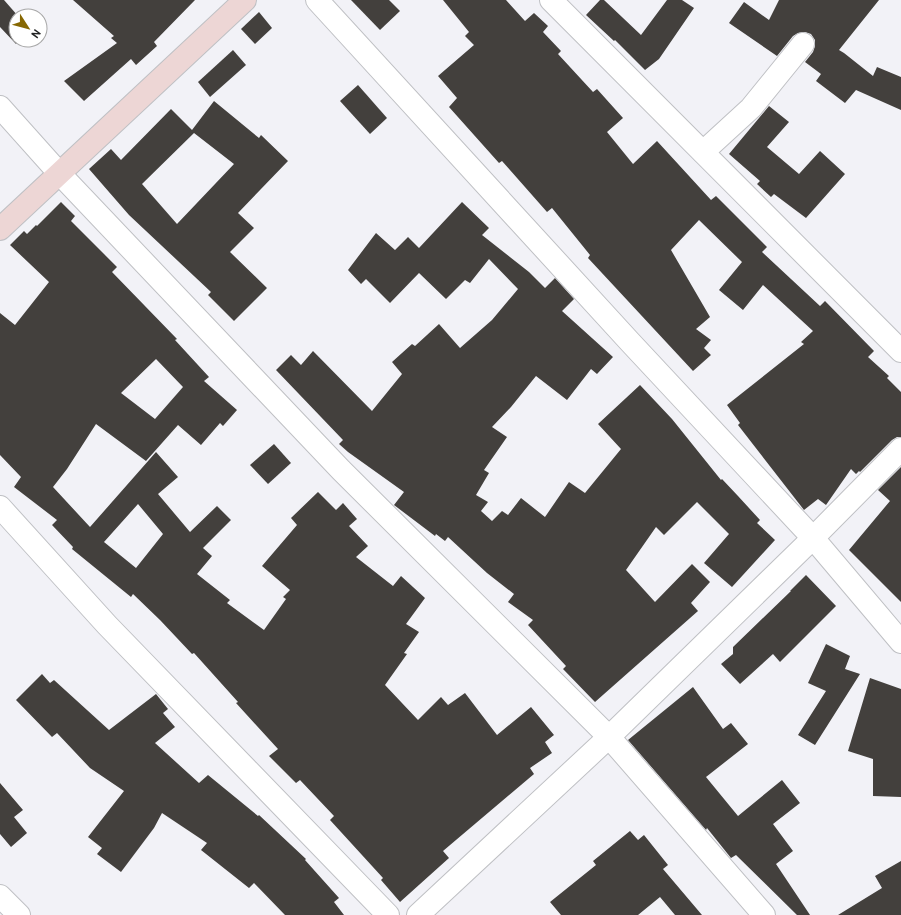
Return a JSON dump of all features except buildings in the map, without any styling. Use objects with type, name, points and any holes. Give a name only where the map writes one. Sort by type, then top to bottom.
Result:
[{"type":"street","points":[[0,229],[245,0]]},
{"type":"street","points":[[317,0],[630,342],[813,538],[901,642]]},
{"type":"street","points":[[551,0],[901,351]]},
{"type":"street","points":[[703,152],[751,108],[803,44]]},
{"type":"street","points":[[0,107],[59,173],[341,470],[609,737],[764,915]]},
{"type":"street","points":[[418,915],[609,737],[813,538],[901,448]]},
{"type":"street","points":[[0,507],[107,625],[388,915]]},
{"type":"street","points":[[0,896],[19,915]]}]
